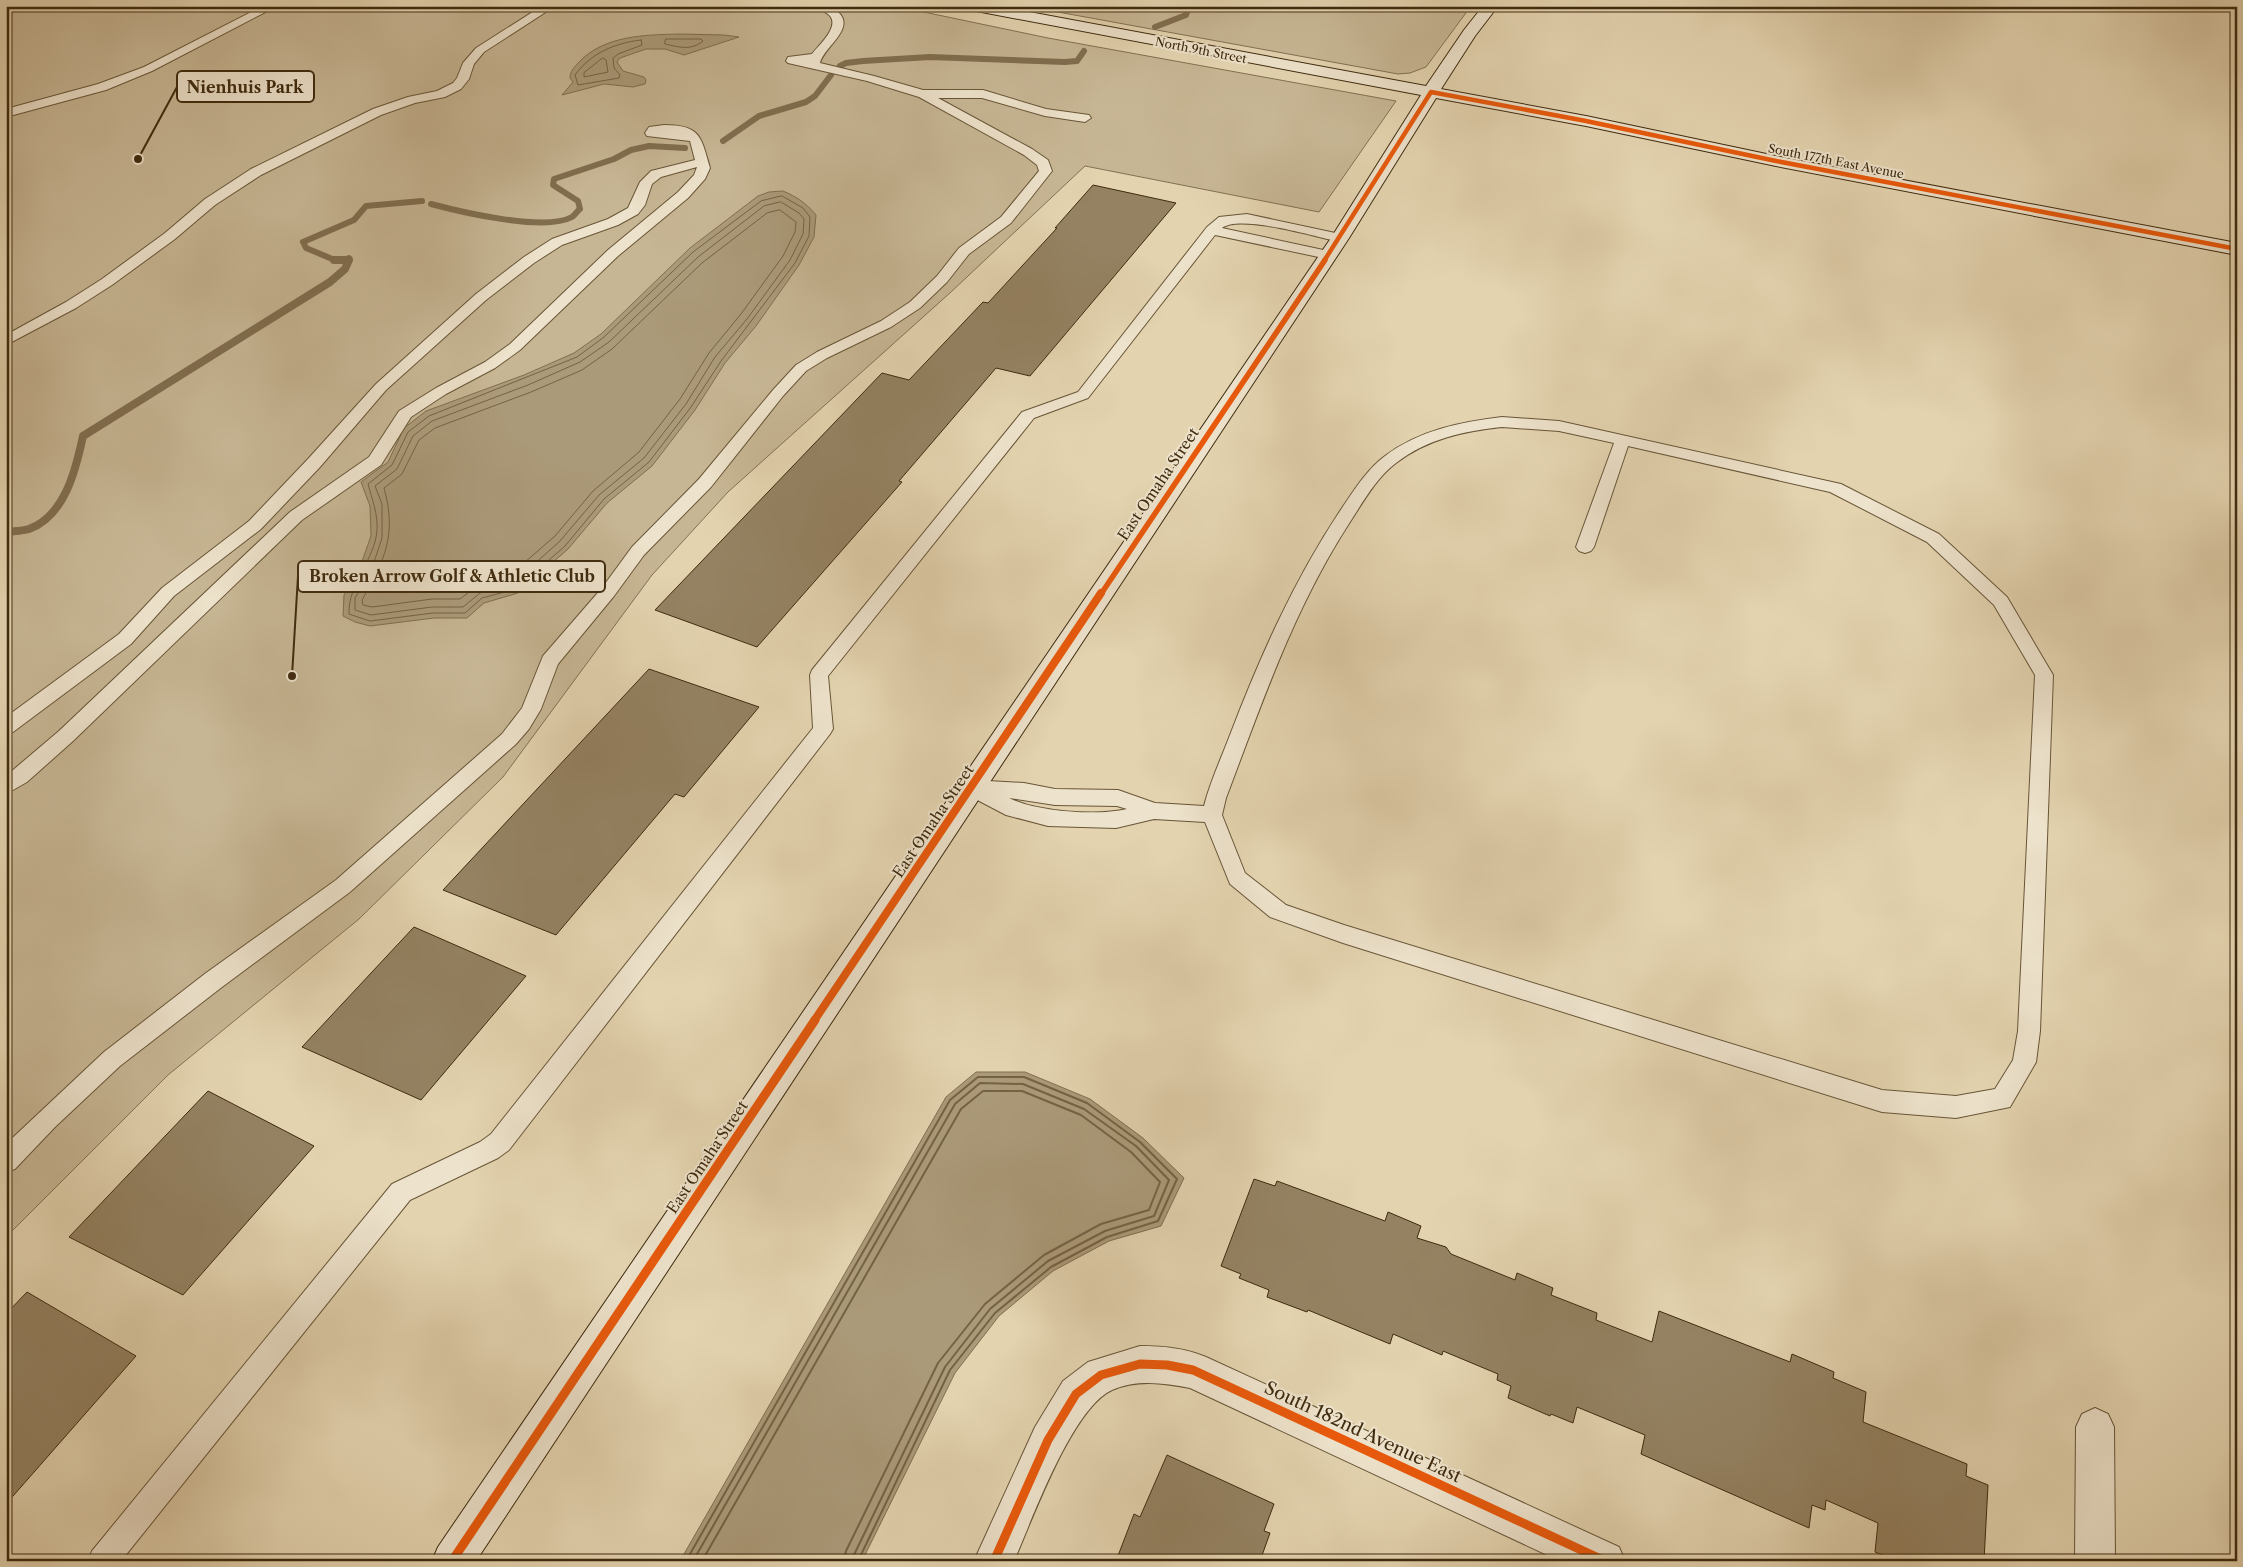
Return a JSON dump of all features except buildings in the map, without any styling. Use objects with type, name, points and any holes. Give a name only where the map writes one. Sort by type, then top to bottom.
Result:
[{"type":"street","name":"North 9th Street","points":[[971,6],[1431,92]]},
{"type":"street","name":"East Omaha Street","points":[[452,1561],[1334,246],[1469,33],[1491,6]]},
{"type":"street","name":"South 177th East Avenue","points":[[1431,92],[1586,121],[1776,161],[2237,249]]},
{"type":"street","name":"South 182nd Avenue East","points":[[994,1561],[1061,1416],[1076,1394],[1101,1375],[1140,1364],[1167,1365],[1193,1370],[1605,1561]]},
{"type":"street","points":[[2095,1427],[2095,1561]]},
{"type":"lane","points":[[6,11],[21,6]]},
{"type":"lane","points":[[6,113],[102,87],[139,72],[272,6]]},
{"type":"lane","points":[[6,341],[71,305],[107,282],[170,236],[210,202],[256,172],[377,112],[412,100],[441,94],[456,86],[463,79],[468,63],[480,50],[550,6]]},
{"type":"lane","points":[[6,1161],[46,1119],[112,1059],[191,996],[343,886],[509,739],[522,724],[531,709],[550,661],[608,592],[638,551],[710,477],[794,375],[811,360],[867,334],[916,305],[942,279],[964,251],[1006,220],[1046,171],[1043,162],[1028,152],[923,94],[870,78],[816,66],[814,60],[836,34],[839,27],[835,14],[820,6]]},
{"type":"lane","points":[[923,94],[983,94],[1045,112],[1085,118]]},
{"type":"lane","points":[[6,786],[35,764],[116,689],[296,516],[375,462],[399,420],[405,414],[441,391],[490,365],[514,347],[613,252],[683,195],[700,176],[704,168],[695,138]]},
{"type":"lane","points":[[6,726],[125,639],[168,592],[255,525],[314,463],[388,380],[481,297],[529,260],[557,242],[613,222],[633,211],[638,206],[646,182],[656,174],[702,162]]},
{"type":"lane","points":[[102,1561],[401,1192],[489,1150],[500,1142],[823,729],[819,675],[1028,415],[1083,395],[1212,230],[1224,220],[1238,217],[1287,226],[1334,246]]},
{"type":"lane","points":[[1275,243],[1287,226]]},
{"type":"lane","points":[[1212,230],[1275,243],[1334,246]]},
{"type":"lane","points":[[1502,422],[1559,426],[1835,488],[1933,538],[2001,601],[2044,675],[2028,1030],[2024,1062],[2002,1099],[1956,1106],[1882,1101],[1352,937],[1278,911],[1237,878],[1212,815],[1216,798],[1281,627],[1331,535],[1359,496],[1390,460],[1408,447],[1442,432],[1502,422]]},
{"type":"lane","points":[[1584,547],[1623,440]]},
{"type":"lane","points":[[971,788],[1012,809],[1048,818],[1116,820],[1154,811],[1212,815]]},
{"type":"shaded area","points":[[6,6],[895,6],[1048,38],[1396,101],[1319,212],[1085,166],[951,292],[728,492],[652,575],[503,777],[359,919],[168,1075],[6,1237]]},
{"type":"shaded area","points":[[1025,6],[1471,6],[1426,67],[1410,73],[1398,74]]},
{"type":"water","points":[[680,34],[739,37],[684,55],[665,49],[646,49],[620,58],[617,62],[623,71],[644,77],[646,80],[645,84],[633,87],[604,84],[562,95],[573,82],[570,78],[574,68],[589,53],[601,46],[626,38]]},
{"type":"water","points":[[783,191],[801,201],[816,215],[814,237],[799,265],[756,326],[725,363],[695,410],[652,466],[607,503],[568,549],[518,593],[484,603],[467,618],[434,618],[370,626],[343,616],[344,595],[360,567],[371,536],[370,506],[361,482],[388,462],[404,428],[426,411],[524,375],[574,353],[601,334],[690,248],[758,196],[769,192]]},
{"type":"water","points":[[976,1072],[1025,1072],[1090,1099],[1143,1138],[1184,1178],[1161,1226],[1109,1241],[1053,1271],[999,1316],[955,1373],[862,1561],[680,1561],[946,1097]]},
{"type":"waterway","points":[[1155,27],[1186,15],[1189,6]]},
{"type":"waterway","points":[[840,66],[846,63],[863,61],[930,57],[1065,62],[1077,61],[1084,51]]},
{"type":"waterway","points":[[723,141],[759,116],[806,102],[815,96],[831,75]]},
{"type":"waterway","points":[[431,204],[462,212],[523,222],[559,221],[572,217],[580,209],[578,201],[553,185],[554,179],[614,159],[631,150],[649,146],[685,148]]},
{"type":"waterway","points":[[335,260],[306,248],[303,242],[354,220],[366,206],[422,201]]},
{"type":"waterway","points":[[342,260],[349,258],[349,260]]},
{"type":"waterway","points":[[335,260],[342,260]]},
{"type":"waterway","points":[[6,532],[29,529],[41,523],[52,514],[67,490],[77,463],[83,436],[330,282],[345,269],[349,260]]},
{"type":"cycle path","points":[[452,1561],[1328,255],[1431,92],[1586,121],[1776,161],[2237,249]]},
{"type":"cycle path","points":[[994,1561],[1048,1440],[1076,1394],[1101,1375],[1140,1364],[1167,1365],[1193,1370],[1605,1561]]},
{"type":"place","name":"Nienhuis Park","points":[[138,159]]},
{"type":"place","name":"Broken Arrow Golf & Athletic Club","points":[[292,676]]}]
